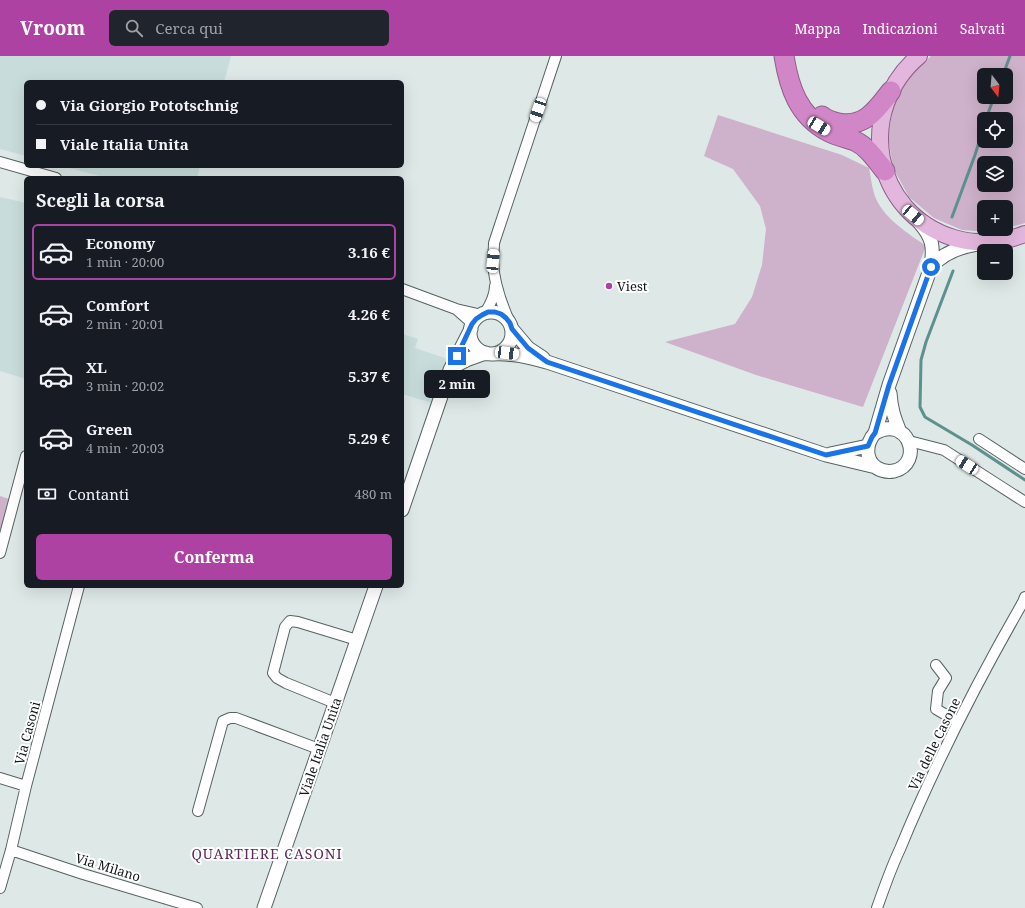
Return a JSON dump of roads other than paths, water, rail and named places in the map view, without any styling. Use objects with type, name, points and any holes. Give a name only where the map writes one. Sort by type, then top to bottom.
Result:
[{"type":"highway","points":[[784,56],[788,77],[794,95],[808,116],[828,132],[862,145],[885,171]]},
{"type":"highway","points":[[796,56],[800,84],[807,100],[812,108],[826,120],[845,125],[863,121],[879,107],[891,91]]},
{"type":"main road","points":[[919,56],[906,69],[891,91],[883,112],[880,149],[885,171],[895,192],[913,215],[939,233],[968,242],[995,242],[1023,236]]},
{"type":"street","points":[[404,504],[450,370],[476,319],[484,314],[491,303],[495,291],[493,261],[494,243],[556,56]]},
{"type":"street","points":[[0,162],[49,176]]},
{"type":"street","points":[[876,467],[869,458],[867,452],[868,446],[875,433],[889,385],[931,267],[933,249],[931,241],[924,227],[913,215]]},
{"type":"street","points":[[931,267],[940,258],[956,249],[985,242]]},
{"type":"street","points":[[450,370],[458,364],[476,356],[500,352],[510,343],[512,336],[511,326],[498,296],[495,282]]},
{"type":"street","points":[[404,290],[456,309],[484,314],[495,312],[501,314],[506,318],[528,348],[547,362]]},
{"type":"street","points":[[456,309],[472,326],[472,341],[480,351],[489,354],[507,353],[547,362],[826,455],[876,467],[890,472],[903,466],[908,461],[910,447],[893,415],[890,403],[889,385]]},
{"type":"street","points":[[875,433],[888,428],[894,429],[904,436],[934,448],[944,450],[1025,502]]},
{"type":"street","points":[[979,439],[1025,469]]},
{"type":"street","points":[[826,455],[868,446]]},
{"type":"street","points":[[910,454],[934,448]]},
{"type":"street","points":[[0,553],[24,463]]},
{"type":"street","name":"Via Casoni","points":[[0,888],[78,588]]},
{"type":"street","name":"Viale Italia Unita","points":[[264,908],[375,588]]},
{"type":"street","name":"Via delle Casone","points":[[877,908],[900,849],[958,722],[1025,597]]},
{"type":"street","points":[[335,703],[276,678],[273,673],[285,627],[290,621],[298,622],[357,640]]},
{"type":"street","points":[[936,665],[946,678],[938,691],[936,709],[958,722]]},
{"type":"street","points":[[198,811],[223,721],[230,718],[236,718],[319,749]]},
{"type":"street","points":[[0,778],[26,786]]},
{"type":"street","name":"Via Milano","points":[[11,850],[83,874],[197,908]]},
{"type":"waterway","points":[[1006,68],[1010,56]]},
{"type":"waterway","points":[[989,112],[991,104]]},
{"type":"waterway","points":[[952,217],[977,148]]},
{"type":"waterway","points":[[953,271],[926,342],[921,360],[920,407],[925,417],[972,445],[1025,480]]},
{"type":"place","name":"Viest","points":[[609,286]]},
{"type":"district","name":"QUARTIERE CASONI","points":[[267,854]]}]
